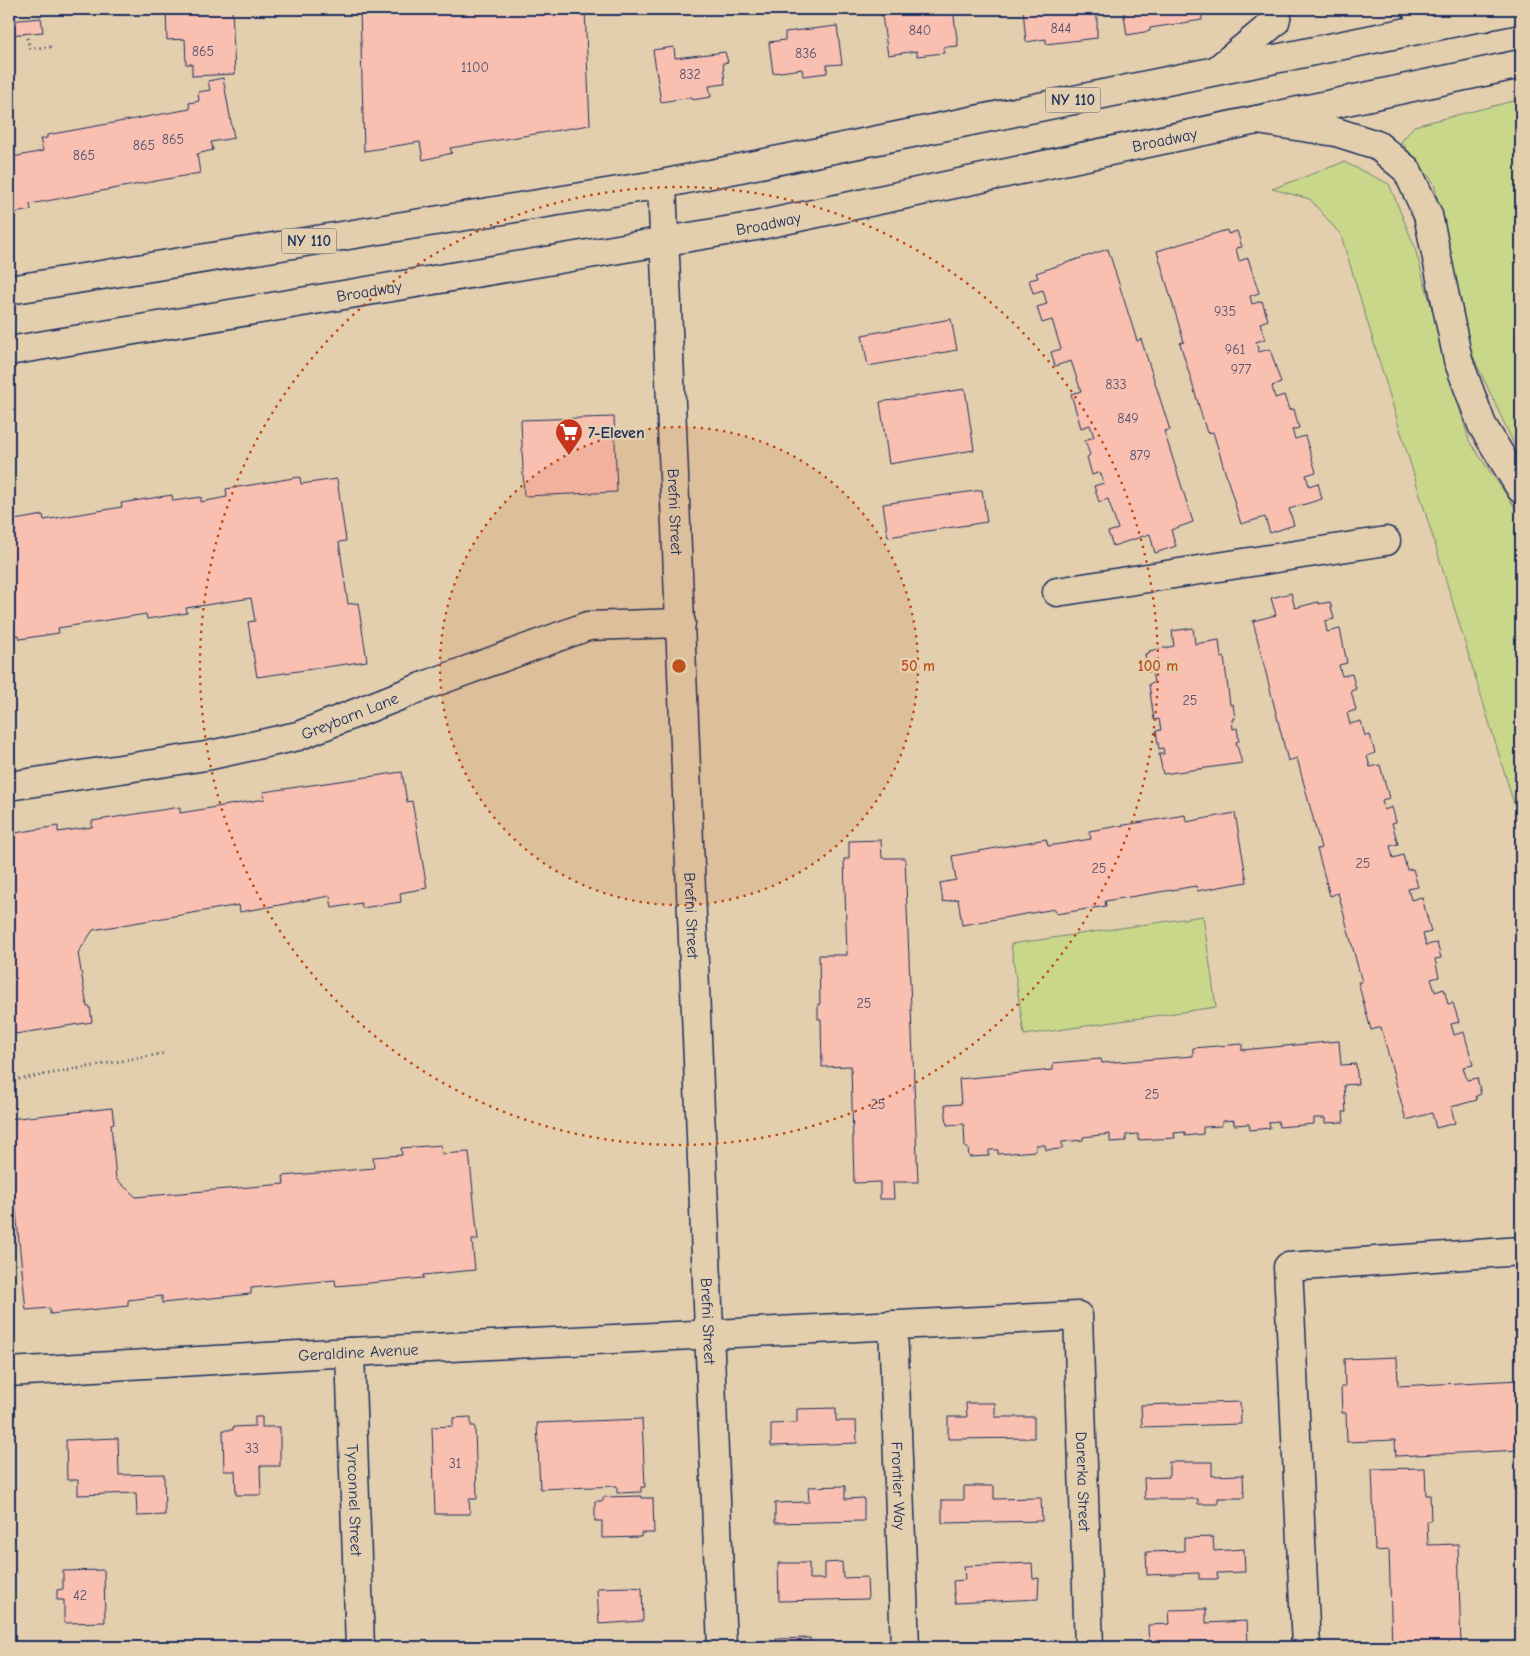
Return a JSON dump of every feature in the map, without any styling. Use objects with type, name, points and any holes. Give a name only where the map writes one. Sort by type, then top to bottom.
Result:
[{"type":"main road","points":[[1214,72],[1275,22],[1278,9]]},
{"type":"main road","points":[[1416,9],[1485,17]]},
{"type":"main road","name":"NY 110","points":[[9,290],[662,184],[1520,9]]},
{"type":"main road","name":"Broadway","points":[[9,351],[665,243],[938,189],[1521,64]]},
{"type":"main road","points":[[1257,120],[1336,132],[1377,145],[1406,170],[1428,216],[1458,360],[1482,425],[1521,488]]},
{"type":"main road","name":"Brefni Street","points":[[662,184],[722,1647]]},
{"type":"main road","points":[[1056,592],[1386,541]]},
{"type":"main road","name":"Greybarn Lane","points":[[9,786],[206,756],[298,736],[427,685],[588,626],[681,623]]},
{"type":"main road","points":[[1306,1647],[1288,1267],[1521,1251]]},
{"type":"main road","name":"Darerka Street","points":[[893,1325],[1078,1316],[1089,1647]]},
{"type":"main road","points":[[710,1334],[893,1325]]},
{"type":"main road","name":"Frontier Way","points":[[893,1325],[905,1647]]},
{"type":"main road","name":"Geraldine Avenue","points":[[9,1372],[350,1352],[710,1334]]},
{"type":"main road","name":"Tyrconnel Street","points":[[350,1352],[360,1647]]},
{"type":"path","points":[[27,38],[30,48],[52,47]]},
{"type":"path","points":[[9,1081],[166,1053]]},
{"type":"green space","points":[[1521,99],[1521,459],[1471,352],[1434,183],[1401,142],[1414,126]]},
{"type":"green space","points":[[1344,162],[1389,184],[1414,245],[1469,441],[1521,516],[1521,827],[1341,235],[1310,199],[1272,189]]},
{"type":"green space","points":[[1203,916],[1216,1007],[1024,1035],[1011,944]]},
{"type":"building","points":[[166,9],[232,9],[235,74],[192,76],[192,64],[186,64],[185,39],[167,40]]},
{"type":"building","points":[[360,9],[585,9],[590,125],[450,148],[452,153],[423,160],[420,142],[364,151]]},
{"type":"building","points":[[881,9],[901,9],[902,14],[953,9],[958,46],[943,47],[944,53],[917,56],[917,51],[888,55]]},
{"type":"building","points":[[1023,9],[1097,9],[1097,38],[1046,44],[1046,39],[1026,42]]},
{"type":"building","points":[[1123,9],[1201,9],[1202,20],[1150,28],[1150,31],[1127,35]]},
{"type":"building","points":[[41,18],[43,32],[9,35],[9,21]]},
{"type":"building","points":[[837,26],[842,64],[827,65],[827,73],[803,76],[802,69],[773,73],[769,42],[785,40],[785,32]]},
{"type":"building","points":[[674,47],[675,58],[725,52],[728,62],[723,63],[725,84],[709,86],[711,97],[692,100],[692,97],[661,102],[653,50]]},
{"type":"building","points":[[223,78],[234,138],[211,142],[213,150],[197,154],[200,173],[30,204],[31,210],[14,213],[9,182],[9,165],[15,164],[13,157],[43,151],[40,139],[47,138],[47,135],[190,109],[189,103],[199,101],[198,92],[210,90],[208,81]]},
{"type":"building","points":[[1227,230],[1228,234],[1237,231],[1242,247],[1236,248],[1239,261],[1248,258],[1259,293],[1250,296],[1252,304],[1262,301],[1268,320],[1260,323],[1265,339],[1256,342],[1259,352],[1270,349],[1281,383],[1272,386],[1275,398],[1284,395],[1289,410],[1294,409],[1299,428],[1292,430],[1295,439],[1305,436],[1316,472],[1306,475],[1309,486],[1318,483],[1322,499],[1289,509],[1294,525],[1270,533],[1265,517],[1241,524],[1213,432],[1207,433],[1180,343],[1184,342],[1157,251]]},
{"type":"building","points":[[1108,249],[1137,341],[1141,339],[1170,430],[1164,431],[1193,522],[1171,530],[1176,546],[1155,553],[1150,534],[1113,546],[1108,532],[1118,529],[1108,499],[1099,502],[1094,486],[1104,483],[1100,472],[1092,475],[1087,457],[1090,455],[1085,440],[1094,437],[1090,425],[1081,428],[1071,394],[1081,391],[1071,361],[1055,366],[1051,352],[1061,349],[1052,320],[1042,323],[1037,307],[1047,304],[1043,290],[1033,293],[1029,280],[1038,278],[1036,273]]},
{"type":"building","points":[[951,319],[957,350],[868,366],[862,335]]},
{"type":"building","points":[[965,389],[974,450],[889,464],[880,402]]},
{"type":"building","name":"7-Eleven","points":[[614,417],[617,492],[524,496],[521,420]]},
{"type":"building","points":[[300,477],[301,484],[337,479],[346,541],[339,542],[348,604],[358,603],[367,661],[257,677],[248,622],[255,621],[251,598],[186,608],[187,613],[147,619],[146,614],[58,628],[59,633],[20,639],[19,635],[9,636],[9,521],[43,515],[44,520],[122,507],[121,503],[172,495],[173,501],[201,497],[201,502],[227,497],[226,489]]},
{"type":"building","points":[[982,490],[987,522],[888,537],[883,504]]},
{"type":"building","points":[[1291,593],[1295,608],[1318,602],[1319,604],[1330,602],[1334,619],[1325,621],[1327,632],[1340,629],[1347,663],[1339,665],[1342,676],[1352,674],[1356,689],[1351,691],[1356,710],[1347,713],[1350,724],[1361,721],[1365,736],[1370,735],[1375,753],[1367,756],[1370,767],[1380,765],[1389,798],[1382,800],[1384,810],[1392,807],[1396,822],[1392,823],[1398,844],[1390,846],[1393,858],[1403,855],[1407,870],[1413,869],[1418,887],[1408,889],[1411,900],[1422,897],[1431,932],[1423,934],[1426,945],[1437,943],[1441,958],[1435,959],[1439,977],[1431,979],[1435,992],[1444,989],[1448,1004],[1453,1003],[1459,1022],[1451,1024],[1454,1035],[1464,1032],[1473,1065],[1463,1067],[1467,1080],[1477,1078],[1481,1094],[1476,1096],[1477,1100],[1451,1107],[1455,1123],[1436,1128],[1432,1113],[1406,1120],[1381,1027],[1371,1030],[1358,982],[1362,982],[1338,893],[1330,896],[1317,849],[1321,848],[1297,758],[1288,761],[1253,621],[1276,615],[1271,598]]},
{"type":"building","points":[[1193,628],[1195,644],[1219,640],[1221,658],[1224,657],[1230,705],[1233,704],[1235,719],[1232,719],[1233,729],[1237,728],[1239,741],[1236,742],[1242,763],[1163,774],[1159,754],[1164,754],[1163,748],[1159,749],[1156,731],[1161,730],[1159,719],[1154,720],[1149,684],[1154,683],[1152,671],[1148,672],[1145,654],[1150,653],[1149,651],[1174,646],[1172,631]]},
{"type":"building","points":[[402,772],[407,802],[412,801],[427,888],[400,893],[401,902],[362,908],[361,903],[332,908],[330,896],[240,912],[239,905],[93,930],[78,953],[87,1007],[90,1007],[92,1022],[9,1035],[9,834],[58,826],[58,832],[92,827],[92,821],[180,807],[180,813],[265,799],[263,792]]},
{"type":"building","points":[[1235,813],[1247,882],[1197,891],[1196,886],[1105,901],[1106,906],[1056,914],[1055,909],[962,925],[958,899],[943,902],[940,883],[956,880],[952,856],[1046,839],[1048,846],[1091,839],[1089,831],[1185,815],[1186,822]]},
{"type":"building","points":[[881,840],[882,858],[905,858],[918,1182],[893,1182],[894,1199],[880,1199],[880,1182],[854,1183],[851,1066],[822,1067],[821,1019],[818,1019],[818,1004],[820,1004],[819,955],[847,955],[844,859],[849,859],[849,841]]},
{"type":"building","points":[[1339,1041],[1341,1065],[1356,1064],[1358,1084],[1344,1085],[1346,1112],[1343,1112],[1344,1122],[1325,1123],[1325,1118],[1314,1118],[1314,1124],[1279,1127],[1278,1121],[1269,1122],[1270,1128],[1250,1130],[1249,1124],[1234,1125],[1234,1120],[1222,1121],[1222,1126],[1203,1127],[1203,1134],[1185,1136],[1185,1132],[1174,1133],[1175,1138],[1138,1140],[1138,1134],[1126,1135],[1126,1141],[1110,1142],[1110,1134],[1062,1142],[1062,1149],[1046,1150],[1045,1145],[1036,1145],[1036,1151],[998,1154],[998,1150],[989,1150],[989,1156],[969,1157],[968,1148],[965,1148],[964,1124],[947,1125],[945,1105],[961,1104],[959,1079],[1053,1070],[1053,1063],[1101,1059],[1102,1063],[1193,1056],[1193,1048],[1242,1044],[1242,1050]]},
{"type":"building","points":[[112,1108],[114,1123],[111,1124],[116,1179],[136,1197],[284,1184],[283,1176],[374,1168],[373,1157],[402,1155],[401,1148],[441,1145],[442,1154],[469,1152],[478,1240],[472,1240],[475,1270],[423,1275],[424,1278],[336,1286],[335,1280],[251,1288],[251,1294],[162,1303],[162,1296],[128,1300],[128,1306],[50,1314],[50,1308],[26,1310],[9,1142],[9,1119]]},
{"type":"building","points":[[1397,1357],[1398,1386],[1521,1380],[1521,1450],[1396,1456],[1395,1440],[1347,1442],[1346,1413],[1342,1413],[1341,1387],[1345,1387],[1344,1359]]},
{"type":"building","points":[[1240,1402],[1241,1424],[1142,1427],[1141,1405]]},
{"type":"building","points":[[966,1403],[995,1403],[995,1417],[1034,1417],[1034,1438],[948,1439],[948,1417],[967,1417]]},
{"type":"building","points":[[836,1408],[836,1421],[856,1421],[857,1443],[771,1446],[771,1424],[797,1423],[797,1409]]},
{"type":"building","points":[[255,1417],[262,1417],[262,1427],[280,1427],[280,1466],[260,1466],[261,1495],[236,1495],[235,1471],[224,1471],[223,1430],[233,1430],[233,1427],[255,1426]]},
{"type":"building","points":[[471,1417],[471,1426],[475,1426],[477,1499],[469,1499],[470,1514],[435,1514],[432,1427],[453,1426],[453,1418]]},
{"type":"building","points":[[642,1419],[645,1487],[641,1487],[641,1492],[617,1493],[617,1486],[540,1489],[537,1423]]},
{"type":"building","points":[[118,1438],[119,1475],[164,1474],[165,1515],[137,1516],[136,1493],[78,1495],[78,1480],[67,1480],[66,1440]]},
{"type":"building","points":[[1169,1462],[1212,1462],[1212,1476],[1243,1475],[1244,1498],[1218,1498],[1218,1504],[1198,1504],[1198,1499],[1145,1499],[1144,1478],[1169,1477]]},
{"type":"building","points":[[1425,1468],[1426,1495],[1430,1495],[1431,1521],[1427,1521],[1428,1545],[1458,1544],[1461,1647],[1392,1647],[1389,1550],[1375,1551],[1372,1469]]},
{"type":"building","points":[[845,1486],[845,1499],[864,1498],[864,1521],[775,1523],[775,1503],[809,1502],[808,1487]]},
{"type":"building","points":[[964,1486],[994,1486],[994,1499],[1041,1498],[1042,1521],[942,1523],[942,1500],[964,1500]]},
{"type":"building","points":[[642,1496],[642,1498],[653,1498],[654,1533],[641,1533],[641,1537],[602,1538],[602,1521],[595,1521],[595,1501],[603,1501],[603,1497]]},
{"type":"building","points":[[1213,1537],[1214,1551],[1244,1549],[1245,1572],[1217,1573],[1218,1579],[1199,1579],[1199,1573],[1147,1575],[1146,1552],[1184,1551],[1184,1538]]},
{"type":"building","points":[[842,1562],[843,1578],[867,1577],[868,1599],[779,1601],[778,1563],[809,1563],[809,1579],[825,1579],[825,1563]]},
{"type":"building","points":[[1032,1563],[1033,1579],[1039,1578],[1038,1599],[955,1603],[953,1581],[965,1580],[964,1566]]},
{"type":"building","points":[[104,1570],[105,1622],[64,1623],[64,1600],[57,1600],[57,1590],[63,1589],[63,1571]]},
{"type":"building","points":[[597,1588],[642,1588],[643,1621],[599,1624]]},
{"type":"building","points":[[1206,1609],[1206,1623],[1247,1621],[1248,1644],[1149,1647],[1148,1625],[1170,1624],[1169,1610]]},
{"type":"building","points":[[810,1638],[810,1647],[777,1647],[776,1639]]},
{"type":"place","name":"7-Eleven","points":[[569,456]]}]
